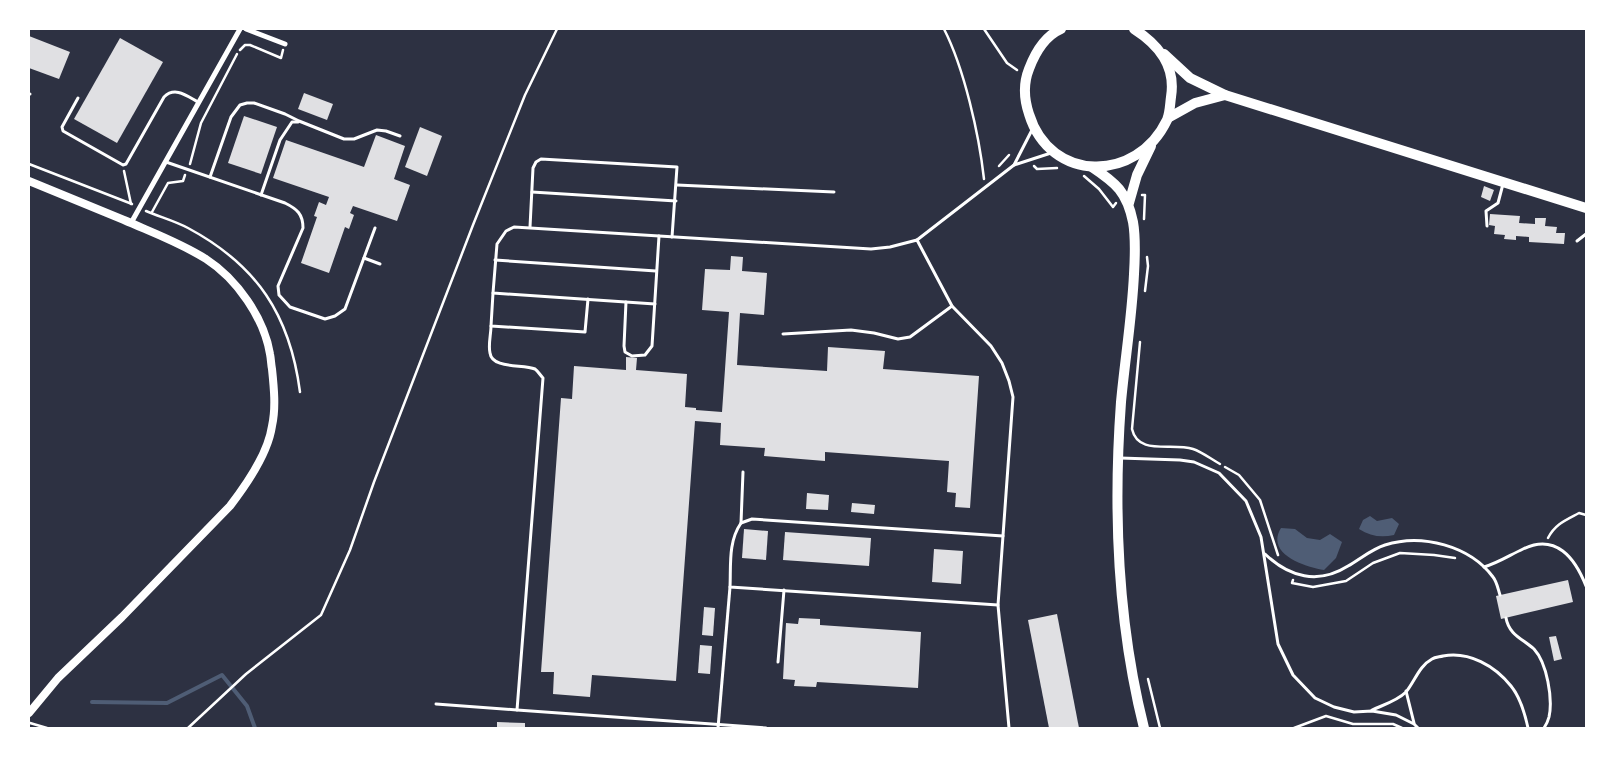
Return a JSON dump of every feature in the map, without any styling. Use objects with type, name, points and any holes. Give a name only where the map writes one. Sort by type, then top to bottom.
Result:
[{"type":"main road","points":[[1061,29],[1046,40],[1033,58],[1026,77],[1024,100],[1033,128],[1041,140],[1054,152],[1071,162],[1092,167],[1112,166],[1129,160],[1153,144]]},
{"type":"main road","points":[[1134,29],[1147,37],[1190,78],[1225,95],[1586,208]]},
{"type":"main road","points":[[1128,198],[1137,175],[1168,118],[1172,90],[1170,73],[1164,54]]},
{"type":"main road","points":[[1168,118],[1194,103],[1225,95]]},
{"type":"main road","points":[[1092,167],[1114,181],[1128,198],[1136,246],[1134,291],[1123,377],[1117,458],[1118,567],[1126,643],[1144,728]]},
{"type":"street","points":[[131,223],[240,29]]},
{"type":"street","points":[[246,29],[285,44]]},
{"type":"street","points":[[29,181],[162,236],[206,259],[235,285],[255,312],[270,354],[274,397],[272,427],[259,462],[251,477],[222,516],[58,678],[29,713]]},
{"type":"lane","points":[[78,98],[62,127],[63,131],[123,165],[126,164],[168,92],[180,93],[199,103]]},
{"type":"lane","points":[[210,177],[232,117],[240,105],[247,102],[285,114],[299,122],[344,139],[354,139],[377,130],[400,136]]},
{"type":"lane","points":[[261,195],[280,140],[292,122],[299,122]]},
{"type":"lane","points":[[1014,165],[1033,128]]},
{"type":"lane","points":[[517,710],[543,378],[536,370],[497,363],[492,360],[490,354],[497,244],[506,231],[514,227],[530,227],[871,249],[890,247],[918,240],[1014,165],[1054,152]]},
{"type":"lane","points":[[530,227],[533,168],[536,162],[541,159],[677,167],[672,237]]},
{"type":"lane","points":[[166,162],[285,203],[299,210],[303,220],[303,228],[278,286],[280,296],[290,307],[325,319],[335,316],[344,309],[375,228]]},
{"type":"lane","points":[[1487,226],[1486,210],[1498,203],[1504,182]]},
{"type":"lane","points":[[677,185],[834,192]]},
{"type":"lane","points":[[532,192],[676,201]]},
{"type":"lane","points":[[1577,241],[1586,234]]},
{"type":"lane","points":[[626,302],[625,352],[628,355],[645,355],[652,346],[659,236]]},
{"type":"lane","points":[[918,240],[952,306],[991,346],[1002,363],[1013,397],[998,605],[1009,728]]},
{"type":"lane","points":[[364,258],[380,264]]},
{"type":"lane","points":[[496,260],[656,271]]},
{"type":"lane","points":[[493,293],[655,304]]},
{"type":"lane","points":[[491,326],[585,332],[588,300]]},
{"type":"lane","points":[[783,334],[851,330],[898,339],[910,337],[952,306]]},
{"type":"lane","points":[[1117,458],[1194,462],[1219,473],[1246,501],[1261,536],[1278,644],[1293,675],[1315,698],[1334,707],[1354,712],[1372,711],[1396,715],[1418,728]]},
{"type":"lane","points":[[718,727],[732,542],[741,523],[743,472]]},
{"type":"lane","points":[[741,523],[752,518],[1003,536]]},
{"type":"lane","points":[[1264,554],[1276,565],[1295,574],[1307,577],[1324,576],[1346,568],[1384,545],[1403,541],[1430,542],[1451,547],[1470,556],[1484,567],[1494,579],[1500,595]]},
{"type":"lane","points":[[1484,567],[1496,564],[1524,548],[1540,544],[1552,545],[1569,554],[1580,571],[1586,586]]},
{"type":"lane","points":[[730,587],[998,605]]},
{"type":"lane","points":[[778,662],[784,590]]},
{"type":"lane","points":[[1506,618],[1507,625],[1518,638],[1534,649],[1541,660],[1548,681],[1550,702],[1549,718],[1544,728]]},
{"type":"lane","points":[[1372,711],[1397,699],[1406,691],[1421,668],[1433,658],[1450,655],[1468,656],[1501,675],[1511,686],[1520,701],[1528,728]]},
{"type":"lane","points":[[1406,691],[1414,724]]},
{"type":"lane","points":[[436,704],[718,727],[766,728]]},
{"type":"path","points":[[188,728],[246,674],[322,615],[350,550],[374,482],[476,216],[525,95],[557,29]]},
{"type":"path","points":[[944,29],[968,96],[982,160],[985,188]]},
{"type":"path","points":[[984,29],[1007,63],[1026,77]]},
{"type":"path","points":[[152,213],[168,183],[183,181],[188,170],[200,123],[240,48],[250,45],[281,58],[285,44]]},
{"type":"path","points":[[998,167],[1014,151],[1021,152]]},
{"type":"path","points":[[1029,160],[1037,169],[1064,169]]},
{"type":"path","points":[[123,165],[131,204]]},
{"type":"path","points":[[984,177],[991,172]]},
{"type":"path","points":[[1080,173],[1099,189],[1112,207],[1128,198],[1145,195],[1144,227]]},
{"type":"path","points":[[1145,295],[1148,266],[1146,250]]},
{"type":"path","points":[[1141,333],[1132,429],[1133,437],[1148,446],[1193,449],[1239,475],[1260,500],[1279,556]]},
{"type":"path","points":[[1545,544],[1552,529],[1561,522],[1579,513],[1586,515]]},
{"type":"path","points":[[1295,574],[1292,583],[1313,587],[1346,581],[1373,563],[1400,553],[1434,554],[1460,561]]},
{"type":"path","points":[[1148,678],[1160,728]]},
{"type":"path","points":[[1294,728],[1326,716],[1353,724],[1392,724],[1402,728]]},
{"type":"path","points":[[29,723],[47,728]]},
{"type":"water","points":[[1370,516],[1377,521],[1392,518],[1399,524],[1394,535],[1376,536],[1359,529],[1363,520]]},
{"type":"water","points":[[1281,528],[1295,529],[1307,538],[1320,540],[1330,534],[1342,542],[1336,558],[1324,570],[1307,566],[1289,558],[1278,545],[1277,537]]},
{"type":"building","points":[[29,36],[70,52],[59,79],[29,68]]},
{"type":"building","points":[[120,38],[163,62],[117,143],[74,119]]},
{"type":"building","points":[[304,93],[333,104],[327,120],[298,109]]},
{"type":"building","points":[[244,116],[277,127],[261,174],[228,163]]},
{"type":"building","points":[[420,127],[442,136],[427,176],[405,167]]},
{"type":"building","points":[[376,135],[405,146],[394,179],[410,185],[397,221],[353,206],[350,213],[354,215],[349,229],[345,227],[329,273],[301,263],[317,217],[314,216],[319,202],[326,205],[329,197],[273,178],[286,140],[364,167]]},
{"type":"building","points":[[1484,186],[1494,190],[1490,201],[1481,197]]},
{"type":"building","points":[[1490,214],[1520,216],[1519,223],[1535,224],[1535,218],[1546,218],[1545,226],[1557,227],[1556,233],[1565,233],[1564,244],[1529,242],[1529,237],[1516,236],[1516,240],[1504,239],[1505,235],[1494,234],[1495,226],[1489,225]]},
{"type":"building","points":[[731,256],[743,257],[742,271],[767,273],[764,315],[740,313],[737,365],[827,371],[828,347],[885,351],[883,369],[979,376],[970,508],[955,507],[956,493],[947,492],[949,461],[825,452],[825,461],[764,456],[765,448],[720,445],[721,423],[695,421],[676,681],[592,675],[590,697],[553,694],[554,672],[541,672],[561,398],[572,399],[574,366],[626,370],[626,357],[637,358],[636,370],[687,374],[685,407],[722,412],[729,312],[702,310],[705,269],[730,270]]},
{"type":"building","points":[[807,493],[829,495],[828,510],[806,509]]},
{"type":"building","points":[[852,503],[875,505],[874,514],[851,512]]},
{"type":"building","points":[[744,529],[768,531],[766,560],[742,558]]},
{"type":"building","points":[[785,532],[871,538],[869,566],[783,560]]},
{"type":"building","points":[[934,549],[963,551],[961,584],[932,582]]},
{"type":"building","points":[[1568,580],[1573,602],[1501,619],[1496,596]]},
{"type":"building","points":[[704,607],[715,608],[713,636],[702,635]]},
{"type":"building","points":[[1057,614],[1079,728],[1049,728],[1028,620]]},
{"type":"building","points":[[799,618],[820,619],[820,625],[921,632],[918,688],[817,682],[816,687],[794,686],[795,680],[783,679],[786,623],[798,624]]},
{"type":"building","points":[[1556,636],[1562,659],[1554,661],[1549,637]]},
{"type":"building","points":[[700,645],[712,646],[710,674],[698,673]]},
{"type":"building","points":[[497,722],[525,723],[525,728],[497,728]]},
{"type":"waterway","points":[[92,702],[167,703],[222,675],[247,706],[255,728]]}]
